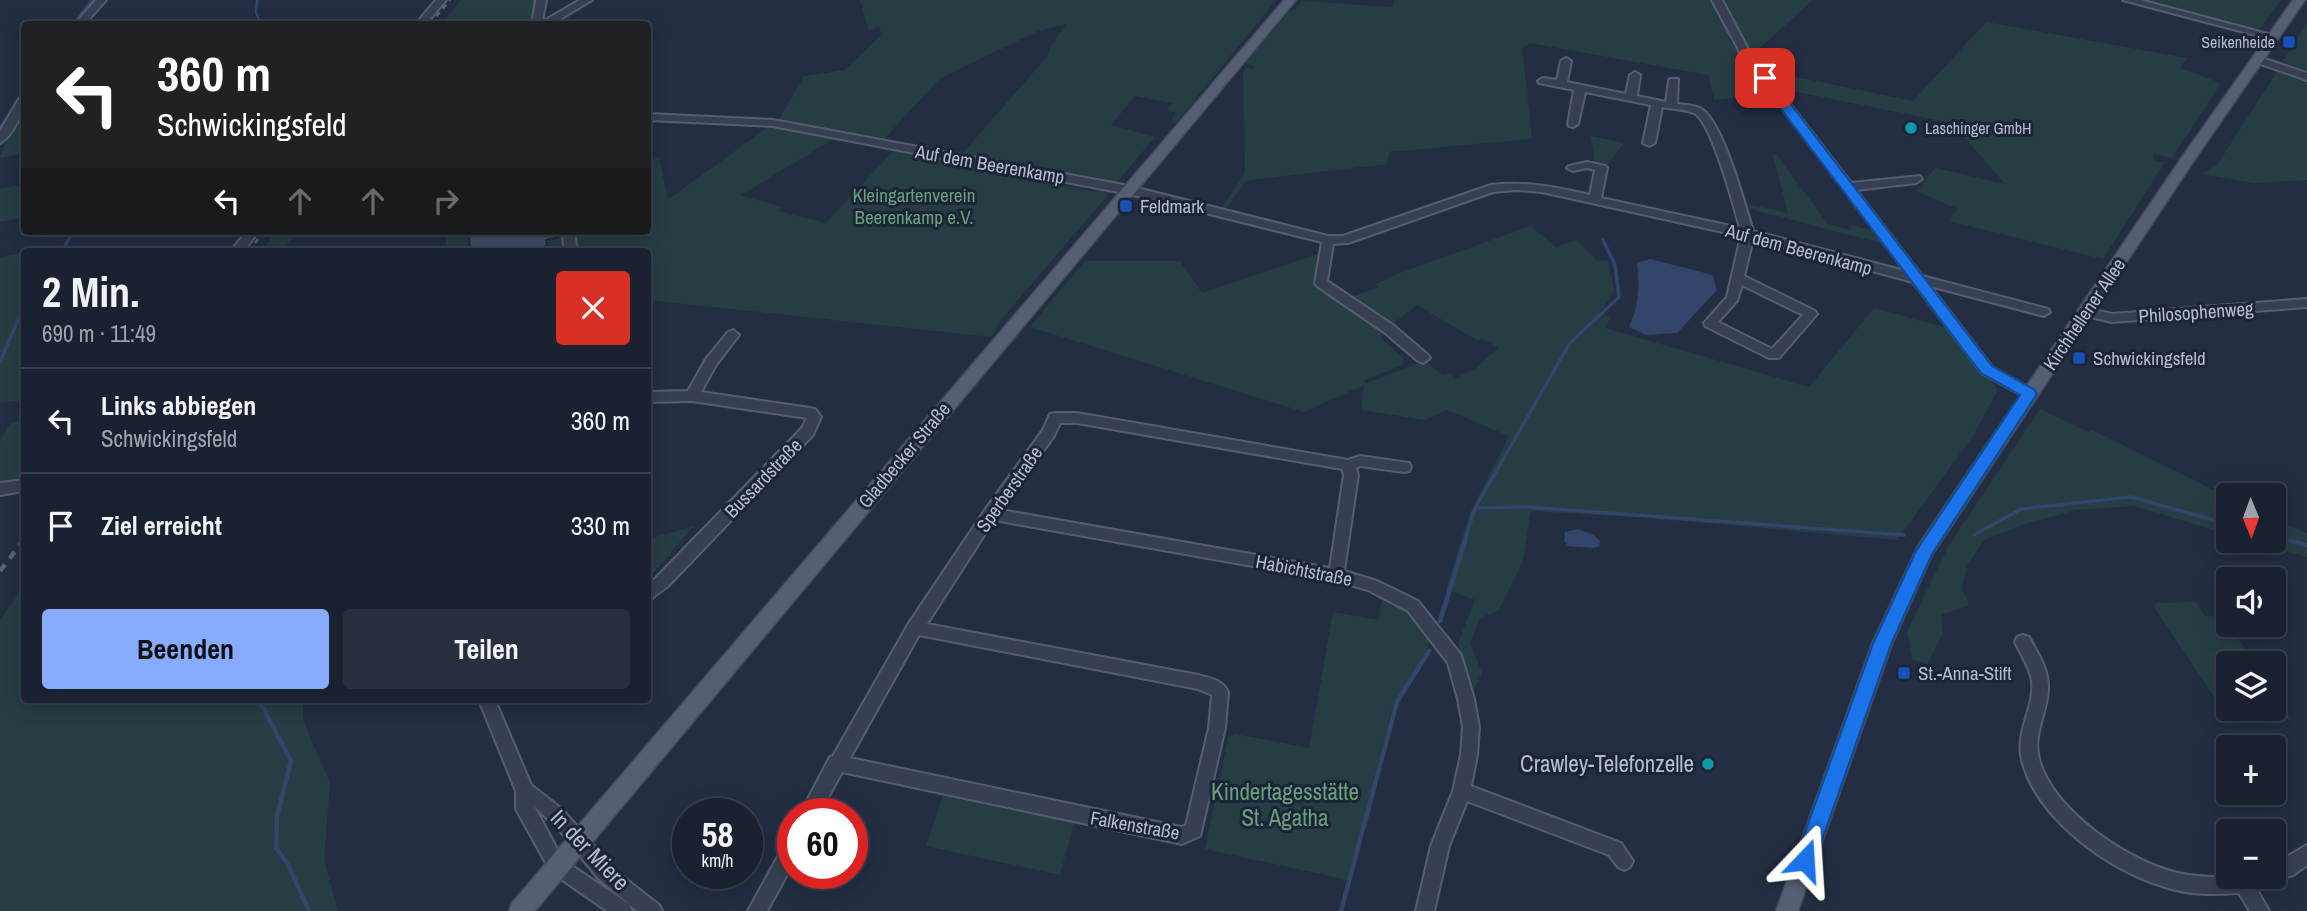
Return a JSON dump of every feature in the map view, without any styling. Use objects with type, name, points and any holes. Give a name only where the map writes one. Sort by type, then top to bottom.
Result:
[{"type":"main road","name":"Gladbecker Straße","points":[[520,911],[1290,0]]},
{"type":"main road","name":"Kirchhellener Allee","points":[[1787,911],[1882,644],[1925,551],[2185,163],[2299,0]]},
{"type":"street","points":[[83,21],[101,0]]},
{"type":"street","points":[[424,21],[441,0]]},
{"type":"street","points":[[538,21],[541,0]]},
{"type":"street","points":[[551,21],[587,0]]},
{"type":"street","points":[[1717,0],[1739,44],[1987,370],[2030,394]]},
{"type":"street","points":[[2128,0],[2274,37]]},
{"type":"street","points":[[2259,60],[2307,77]]},
{"type":"street","points":[[1561,85],[1566,61]]},
{"type":"street","points":[[1631,98],[1635,75]]},
{"type":"street","points":[[1543,81],[1698,111],[1705,118],[1731,173],[1748,234],[1740,279],[1733,298],[1710,323],[1774,355],[1811,314],[1740,279]]},
{"type":"street","points":[[1671,106],[1674,82]]},
{"type":"street","points":[[1573,124],[1580,89]]},
{"type":"street","points":[[1649,143],[1657,103]]},
{"type":"street","points":[[0,140],[21,104]]},
{"type":"street","name":"Auf dem Beerenkamp","points":[[651,117],[773,123],[1129,190],[1328,240],[1344,240],[1492,189],[1516,186],[1542,188],[1748,234],[2044,312]]},
{"type":"street","points":[[1573,168],[1587,165],[1601,169],[1595,199]]},
{"type":"street","points":[[1847,187],[1916,179]]},
{"type":"street","points":[[1328,240],[1321,283],[1389,328],[1423,358]]},
{"type":"street","name":"Philosophenweg","points":[[2086,312],[2112,318],[2307,303]]},
{"type":"street","points":[[692,396],[711,362],[733,335]]},
{"type":"street","name":"Bussardstraße","points":[[651,397],[692,396],[810,413],[814,417],[813,424],[651,592]]},
{"type":"street","name":"Sperberstraße","points":[[817,798],[915,628],[990,514],[1049,432],[1055,418],[1077,418],[1348,465],[1360,461],[1404,467]]},
{"type":"street","points":[[1336,575],[1351,475],[1348,465]]},
{"type":"street","points":[[0,489],[21,486]]},
{"type":"street","name":"Habichtstraße","points":[[990,514],[1336,575],[1372,585],[1413,606],[1455,660],[1471,727],[1462,791],[1440,846],[1425,911]]},
{"type":"street","name":"Falkenstraße","points":[[836,763],[1182,836],[1194,830],[1217,728],[1220,692],[1210,685],[1198,682],[915,628]]},
{"type":"street","points":[[2023,642],[2037,667],[2040,692],[2032,719],[2029,744],[2031,763],[2045,791],[2062,812],[2099,848],[2143,873],[2190,885],[2216,885]]},
{"type":"street","name":"In der Miere","points":[[488,703],[525,791],[525,809],[557,866],[623,911]]},
{"type":"street","name":"In der Miere","points":[[525,791],[537,797],[580,840],[603,870],[653,911]]},
{"type":"street","points":[[1462,791],[1615,849],[1623,860]]},
{"type":"street","points":[[2286,869],[2307,854]]},
{"type":"street","points":[[757,911],[777,875]]},
{"type":"street","points":[[2246,889],[2260,911]]},
{"type":"green space","points":[[461,0],[538,0],[534,21],[444,21]]},
{"type":"green space","points":[[860,0],[1276,0],[1176,123],[1171,122],[1175,113],[1168,110],[1172,103],[1135,96],[1111,125],[1155,137],[1116,183],[962,154],[1046,58],[1066,24],[1038,31],[939,79],[884,139],[779,120],[804,76],[845,70],[881,35],[879,26],[869,31]]},
{"type":"green space","points":[[1394,0],[1714,0],[1725,20],[1729,39],[1754,71],[1767,71],[1913,101],[1986,22],[2187,58],[2180,68],[2221,83],[2172,158],[2154,154],[2153,160],[2165,162],[2103,259],[1948,221],[1958,209],[1916,191],[1935,168],[2005,184],[1952,123],[1792,91],[1714,100],[1708,75],[1530,43],[1522,48],[1532,139],[1389,152],[1387,164],[1250,180],[1246,181],[1226,209],[1220,210],[1245,173],[1243,74],[1246,68],[1253,70],[1255,67],[1245,63],[1302,1],[1393,7]]},
{"type":"green space","points":[[1722,0],[1813,0],[1753,54],[1737,32]]},
{"type":"green space","points":[[2141,0],[2281,0],[2259,30]]},
{"type":"green space","points":[[2307,23],[2307,70],[2282,62]]},
{"type":"green space","points":[[2278,70],[2307,81],[2307,180],[2254,183],[2201,174],[2217,165]]},
{"type":"green space","points":[[21,115],[21,154],[0,156]]},
{"type":"green space","name":"Kleingartenverein Beerenkamp e.V.","points":[[769,126],[835,138],[741,195],[781,207],[779,211],[826,223],[895,149],[1095,192],[1101,187],[1113,189],[1001,320],[991,337],[651,300],[651,248],[577,248],[575,235],[651,235],[651,160],[659,158],[668,200]]},
{"type":"green space","points":[[1591,136],[1624,143],[1607,165],[1594,162]]},
{"type":"green space","points":[[1776,154],[1828,224],[1850,230],[1852,225],[1874,231],[1884,244],[1750,209],[1748,204],[1788,213],[1773,155]]},
{"type":"green space","points":[[21,186],[21,218],[0,222],[0,189]]},
{"type":"green space","points":[[1530,226],[1556,247],[1576,240],[1597,261],[1608,260],[1614,291],[1601,312],[1610,318],[1605,328],[1809,387],[1874,308],[1952,329],[1998,390],[1973,436],[1897,540],[1649,518],[1531,511],[1523,561],[1499,610],[1480,618],[1470,643],[1482,673],[1473,692],[1457,646],[1475,600],[1446,589],[1470,513],[1509,436],[1447,410],[1425,420],[1361,410],[1364,385],[1304,412],[1030,327],[1085,261],[1180,261],[1202,293],[1321,253],[1317,276],[1320,290],[1381,326],[1377,329],[1383,335],[1380,337],[1404,359],[1402,365],[1365,380],[1365,384],[1416,364],[1429,364],[1442,375],[1450,373],[1456,378],[1476,368],[1498,348],[1481,338],[1478,341],[1417,305],[1390,326],[1346,299],[1379,287],[1376,284],[1397,274]]},
{"type":"green space","points":[[274,235],[295,235],[284,248],[263,248]]},
{"type":"green space","points":[[447,235],[563,235],[564,248],[445,248]]},
{"type":"green space","points":[[21,254],[21,400],[0,403],[0,257]]},
{"type":"green space","points":[[2040,409],[2089,432],[2092,430],[2216,491],[2216,530],[2134,506],[2077,510],[2025,524],[1984,540],[1967,566],[1962,588],[1969,605],[1941,615],[1943,633],[1927,665],[1912,659],[1907,631],[1949,545]]},
{"type":"green space","points":[[21,420],[21,483],[0,486],[0,442],[10,424]]},
{"type":"green space","points":[[2286,524],[2307,533],[2307,557],[2286,551]]},
{"type":"green space","points":[[694,526],[651,576],[651,538]]},
{"type":"green space","points":[[21,590],[21,703],[303,703],[303,720],[330,783],[324,860],[338,911],[0,911],[0,620]]},
{"type":"green space","name":"Kindertagesstätte St. Agatha","points":[[1382,598],[1410,615],[1430,637],[1427,650],[1393,706],[1348,880],[1205,849],[1228,738],[1235,734],[1309,748],[1333,612],[1379,620]]},
{"type":"green space","points":[[2196,602],[2205,616],[2216,617],[2216,637],[2237,637],[2246,651],[2216,651],[2216,700],[2154,607],[2156,603]]},
{"type":"green space","points":[[943,795],[1074,823],[1060,875],[926,846]]},
{"type":"water","points":[[1650,259],[1713,275],[1717,290],[1677,333],[1646,335],[1629,327],[1638,296],[1637,263]]},
{"type":"water","points":[[1578,529],[1594,535],[1600,541],[1599,546],[1568,546],[1564,541],[1565,532]]},
{"type":"building","points":[[469,235],[560,235],[546,240],[547,246],[538,248],[470,248]]},
{"type":"waterway","points":[[75,21],[92,0]]},
{"type":"waterway","points":[[257,0],[256,13],[260,21]]},
{"type":"waterway","points":[[1,127],[21,94]]},
{"type":"waterway","points":[[67,243],[71,235]]},
{"type":"waterway","points":[[1603,239],[1605,243]]},
{"type":"waterway","points":[[64,248],[67,242]]},
{"type":"waterway","points":[[1475,508],[1570,343],[1619,297],[1615,265],[1604,242]]},
{"type":"waterway","points":[[0,362],[21,313]]},
{"type":"waterway","points":[[1974,535],[2021,509],[2131,497],[2216,521]]},
{"type":"waterway","points":[[1475,508],[1527,507],[1904,535]]},
{"type":"waterway","points":[[1464,543],[1475,508]]},
{"type":"waterway","points":[[2286,540],[2298,543]]},
{"type":"waterway","points":[[1440,621],[1465,541]]},
{"type":"waterway","points":[[2291,541],[2307,545]]},
{"type":"waterway","points":[[1341,911],[1397,702],[1429,651]]},
{"type":"waterway","points":[[261,703],[291,761],[277,816],[276,848],[288,865],[309,911]]},
{"type":"railway","points":[[432,21],[450,0]]},
{"type":"railway","points":[[255,243],[262,235]]},
{"type":"railway","points":[[251,248],[256,242]]},
{"type":"railway","points":[[0,571],[21,544]]},
{"type":"place","name":"Seikenheide","points":[[2289,42]]},
{"type":"place","name":"Laschinger GmbH","points":[[1911,128]]},
{"type":"place","name":"Feldmark","points":[[1126,206]]},
{"type":"place","name":"Schwickingsfeld","points":[[2079,358]]},
{"type":"place","name":"St.-Anna-Stift","points":[[1904,673]]},
{"type":"place","name":"Crawley-Telefonzelle","points":[[1708,764]]},
{"type":"route","points":[[1765,78],[1987,370],[2030,394],[1925,551],[1882,644],[1805,860]]}]
